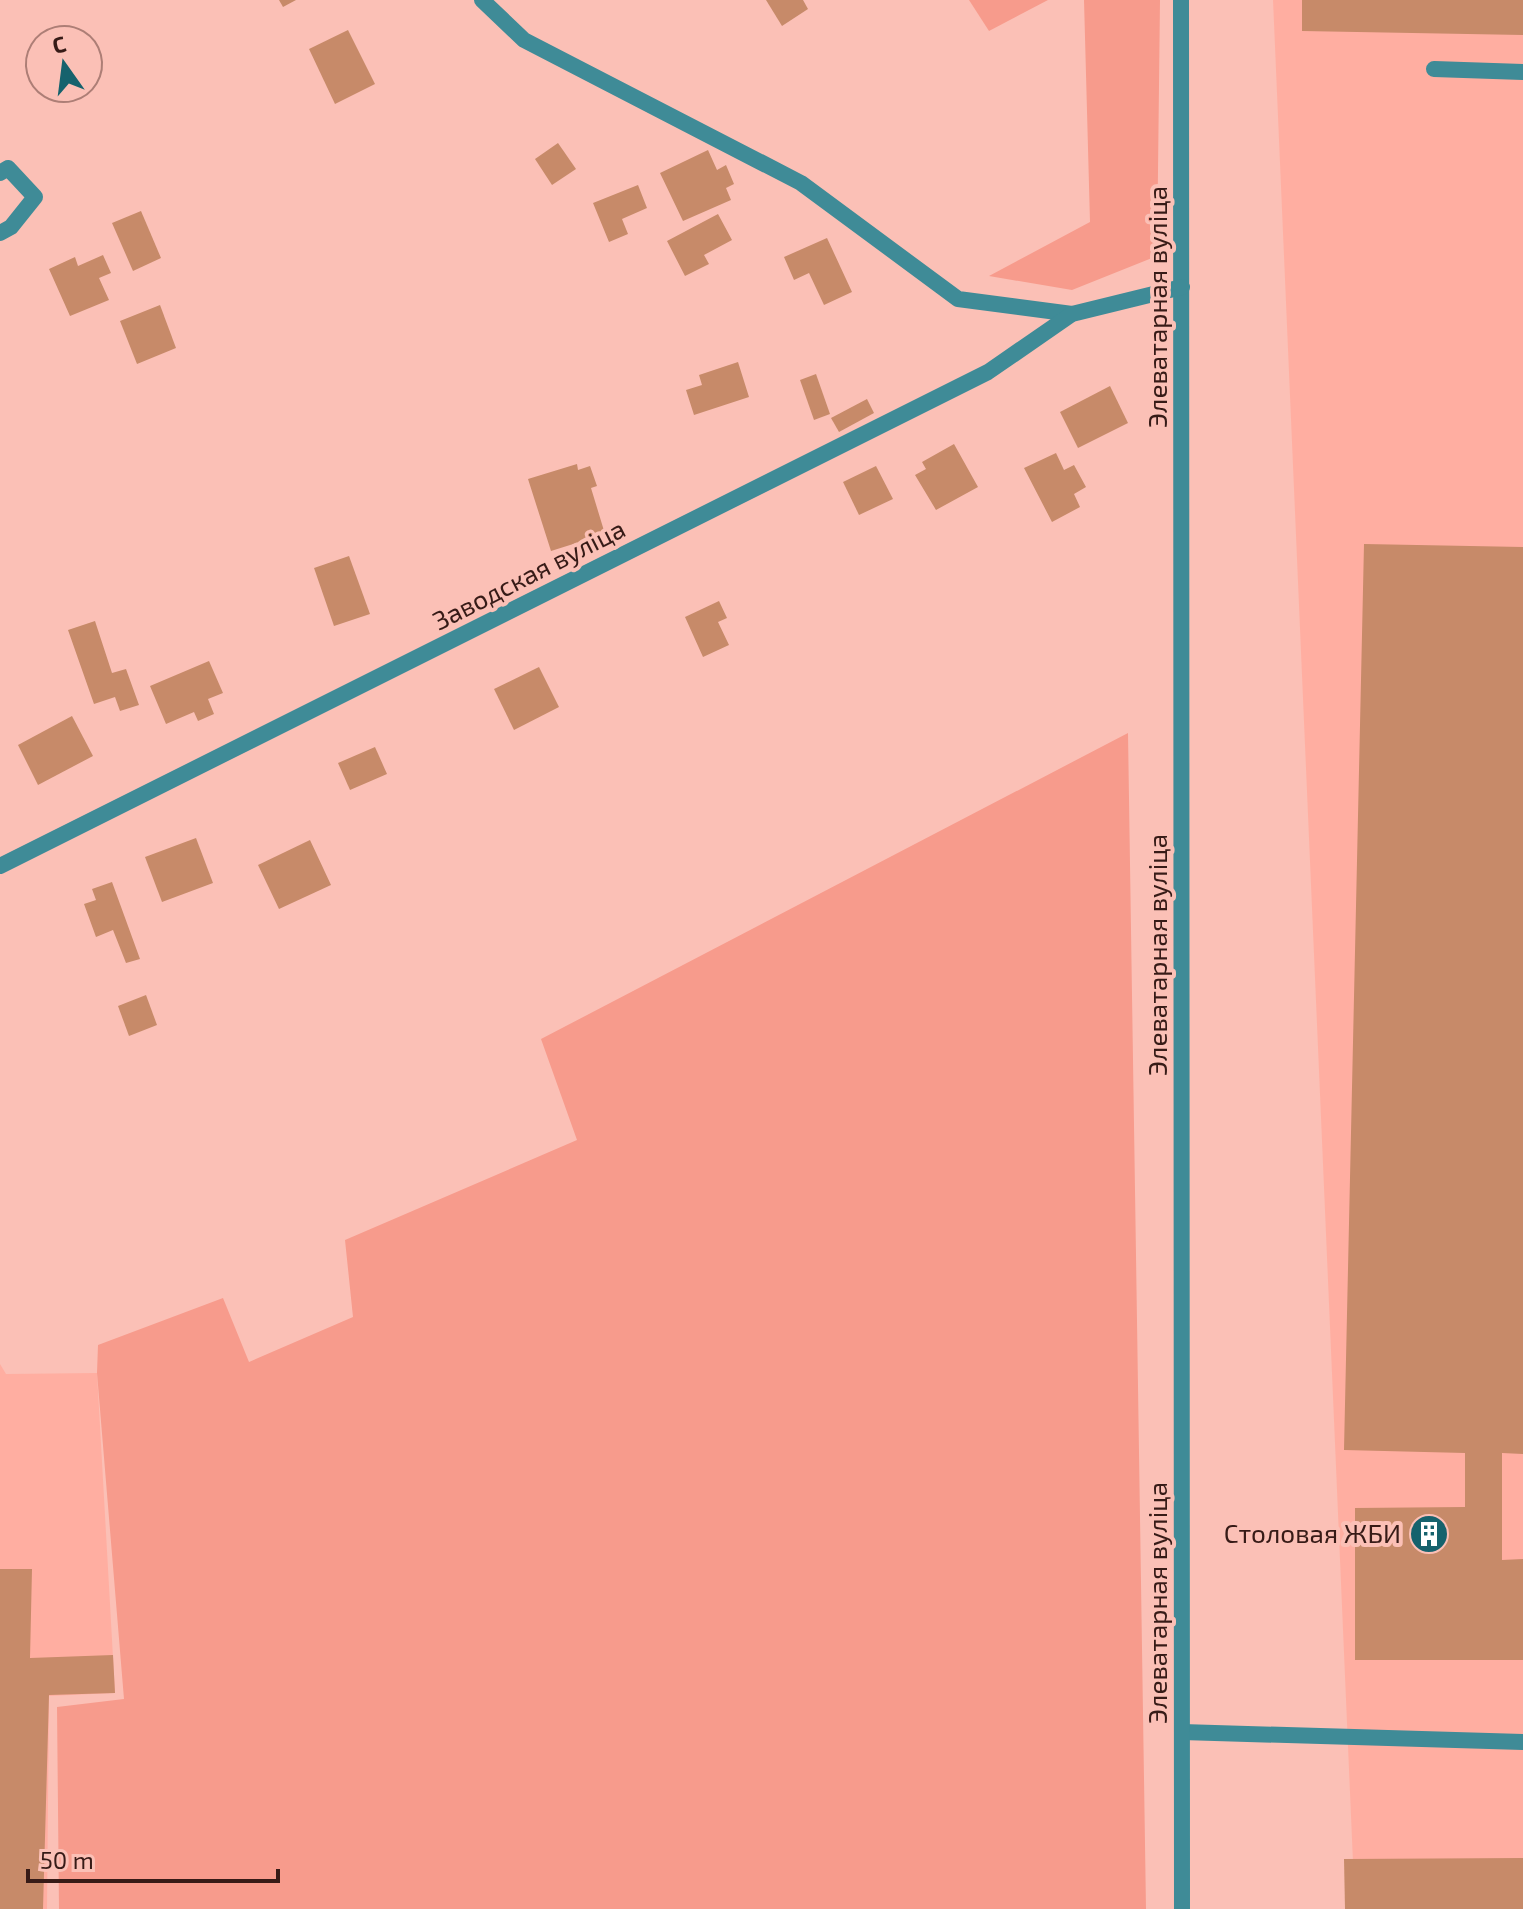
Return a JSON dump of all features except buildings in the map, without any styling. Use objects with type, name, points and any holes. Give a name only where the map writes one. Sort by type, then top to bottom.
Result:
[{"type":"street","name":"Заводская вуліца","points":[[482,0],[524,40],[801,183],[958,299],[1072,314]]},
{"type":"street","name":"Элеватарная вуліца","points":[[1181,0],[1182,1909]]},
{"type":"street","points":[[1434,69],[1523,72]]},
{"type":"street","points":[[0,173],[8,168],[35,197],[11,227],[0,233]]},
{"type":"street","name":"Заводская вуліца","points":[[0,866],[988,372],[1072,314],[1182,287]]},
{"type":"street","points":[[1182,1732],[1523,1742]]},
{"type":"shaded area","points":[[969,0],[1048,0],[989,31]]},
{"type":"shaded area","points":[[1084,0],[1160,0],[1157,256],[1072,290],[989,276],[1090,222]]},
{"type":"shaded area","points":[[1273,0],[1523,0],[1523,1909],[1355,1909]]},
{"type":"shaded area","points":[[1128,733],[1146,1909],[59,1909],[57,1707],[124,1699],[97,1373],[98,1345],[223,1298],[249,1362],[353,1317],[345,1240],[577,1140],[541,1039]]},
{"type":"shaded area","points":[[0,1364],[6,1374],[97,1373],[115,1693],[49,1696],[47,1909],[0,1909]]},
{"type":"place","name":"Столовая ЖБИ","points":[[1429,1534]]}]
